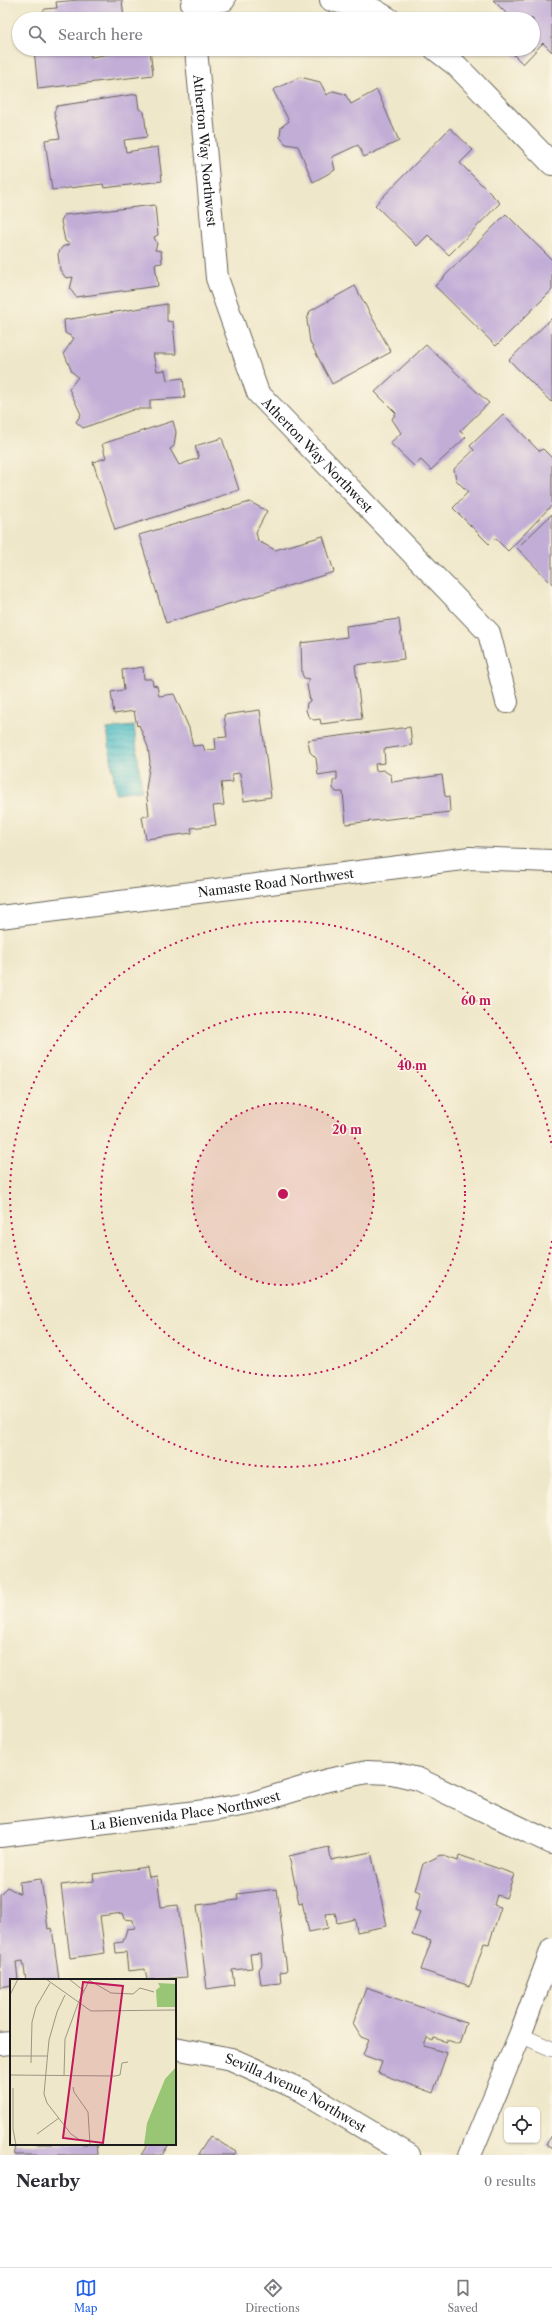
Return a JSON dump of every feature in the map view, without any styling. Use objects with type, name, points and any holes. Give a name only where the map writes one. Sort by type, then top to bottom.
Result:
[{"type":"street","points":[[192,8],[224,0]]},
{"type":"street","points":[[331,0],[381,10]]},
{"type":"street","name":"Atherton Way Northwest","points":[[197,56],[217,278],[258,393],[489,633],[506,702]]},
{"type":"street","points":[[444,56],[457,66],[552,164]]},
{"type":"street","name":"Namaste Road Northwest","points":[[0,917],[470,858],[552,861]]},
{"type":"street","name":"La Bienvenida Place Northwest","points":[[0,1836],[220,1809],[253,1803],[328,1780],[367,1772],[392,1773],[418,1779],[552,1843]]},
{"type":"street","points":[[470,2155],[520,2035],[552,1948]]},
{"type":"street","points":[[0,2044],[10,2043]]},
{"type":"street","name":"Sevilla Avenue Northwest","points":[[176,2048],[231,2060],[301,2090],[409,2155]]},
{"type":"lane","points":[[520,2035],[552,2049]]},
{"type":"water","points":[[134,726],[142,790],[116,793],[107,729]]},
{"type":"building","points":[[78,0],[122,0],[123,12],[43,12],[45,9],[57,8],[56,2]]},
{"type":"building","points":[[493,0],[552,0],[552,52],[543,43],[540,46],[540,12],[505,12]]},
{"type":"building","points":[[35,56],[151,56],[153,75],[38,89]]},
{"type":"building","points":[[515,56],[531,56],[523,64]]},
{"type":"building","points":[[300,77],[320,82],[327,95],[333,91],[345,94],[351,104],[377,90],[399,141],[364,157],[358,145],[332,157],[335,170],[313,182],[298,146],[286,144],[280,137],[281,127],[289,121],[273,90]]},
{"type":"building","points":[[137,94],[139,109],[144,112],[147,137],[124,140],[126,152],[158,147],[162,181],[104,188],[103,184],[52,190],[45,140],[60,138],[54,112],[57,106]]},
{"type":"building","points":[[450,128],[473,150],[460,163],[500,203],[449,255],[428,235],[417,246],[375,205]]},
{"type":"building","points":[[155,205],[158,235],[154,237],[157,244],[155,250],[161,251],[162,263],[155,264],[158,286],[76,297],[70,289],[73,277],[66,278],[60,270],[58,254],[62,247],[70,244],[65,241],[61,221],[64,215]]},
{"type":"building","points":[[506,214],[552,260],[552,290],[496,346],[435,286]]},
{"type":"building","points":[[355,286],[391,352],[332,384],[310,342],[307,320],[310,311]]},
{"type":"building","points":[[167,304],[167,321],[173,322],[176,354],[153,354],[157,371],[165,370],[167,380],[183,378],[185,398],[150,400],[150,409],[135,409],[83,428],[76,422],[81,414],[69,389],[78,377],[72,372],[64,353],[74,338],[65,333],[64,320]]},
{"type":"building","points":[[552,318],[552,401],[551,402],[509,360]]},
{"type":"building","points":[[426,345],[489,403],[460,431],[466,437],[431,470],[421,460],[414,466],[390,443],[401,433],[392,419],[396,413],[375,392]]},
{"type":"building","points":[[503,414],[539,451],[543,449],[552,458],[552,505],[508,551],[495,538],[489,544],[453,508],[468,492],[456,480],[454,469],[474,450],[470,446]]},
{"type":"building","points":[[173,421],[176,432],[174,446],[170,449],[179,465],[199,458],[195,446],[222,438],[239,490],[115,530],[93,462],[106,458],[102,444]]},
{"type":"building","points":[[250,502],[267,511],[256,532],[258,541],[275,550],[323,536],[334,572],[166,623],[139,535]]},
{"type":"building","points":[[552,514],[552,584],[517,548]]},
{"type":"building","points":[[399,619],[404,659],[355,665],[362,719],[321,724],[320,719],[314,720],[308,716],[306,710],[307,703],[310,701],[307,685],[309,679],[304,678],[302,674],[301,643],[347,637],[346,626]]},
{"type":"building","points":[[143,667],[144,679],[152,679],[153,685],[157,686],[159,696],[174,694],[189,728],[193,746],[203,745],[205,751],[216,749],[215,738],[227,737],[224,715],[260,710],[271,797],[244,801],[240,773],[232,774],[233,782],[221,783],[224,805],[213,806],[216,825],[191,828],[192,833],[146,839],[142,817],[149,815],[146,789],[150,762],[148,747],[139,725],[137,726],[134,711],[114,714],[111,692],[124,690],[122,670]]},
{"type":"building","points":[[410,727],[412,745],[384,749],[385,763],[375,764],[376,771],[383,770],[391,775],[392,782],[442,775],[445,796],[449,797],[450,812],[346,824],[343,792],[336,792],[333,788],[333,781],[337,779],[337,772],[318,775],[316,758],[310,752],[308,740]]},
{"type":"building","points":[[329,1847],[331,1860],[371,1852],[387,1926],[357,1932],[355,1919],[337,1923],[335,1913],[325,1914],[328,1928],[309,1932],[302,1902],[299,1903],[289,1856]]},
{"type":"building","points":[[441,1855],[458,1861],[459,1855],[514,1874],[506,1898],[497,1895],[494,1905],[501,1907],[489,1944],[484,1943],[470,1986],[421,1970],[431,1941],[412,1935],[420,1912],[415,1910],[421,1892],[415,1890],[423,1864]]},
{"type":"building","points":[[147,1867],[149,1877],[157,1876],[161,1907],[178,1905],[187,1977],[147,1979],[145,1969],[128,1971],[126,1952],[116,1953],[115,1943],[123,1942],[127,1929],[135,1928],[133,1920],[125,1919],[123,1913],[100,1916],[105,1953],[70,1958],[61,1885],[94,1881],[93,1874]]},
{"type":"building","points":[[41,1879],[48,1929],[52,1928],[59,1979],[26,1979],[23,1961],[16,1962],[18,1979],[10,1979],[10,1985],[0,1987],[0,1894],[7,1887],[20,1894],[19,1882]]},
{"type":"building","points":[[277,1889],[287,1971],[280,1972],[281,1983],[261,1985],[259,1969],[262,1965],[261,1953],[250,1954],[252,1968],[232,1970],[234,1985],[207,1989],[197,1905],[238,1900],[237,1894]]},
{"type":"building","points":[[366,1988],[466,2023],[459,2044],[434,2038],[433,2041],[427,2038],[424,2046],[447,2053],[433,2093],[378,2073],[382,2062],[363,2055],[369,2040],[361,2037],[353,2024]]},
{"type":"building","points":[[552,2135],[552,2149],[546,2145]]},
{"type":"building","points":[[210,2136],[236,2152],[234,2155],[198,2155]]},
{"type":"building","points":[[14,2145],[96,2145],[97,2155],[15,2155]]},
{"type":"building","points":[[147,2145],[168,2145],[162,2155],[141,2155]]}]
